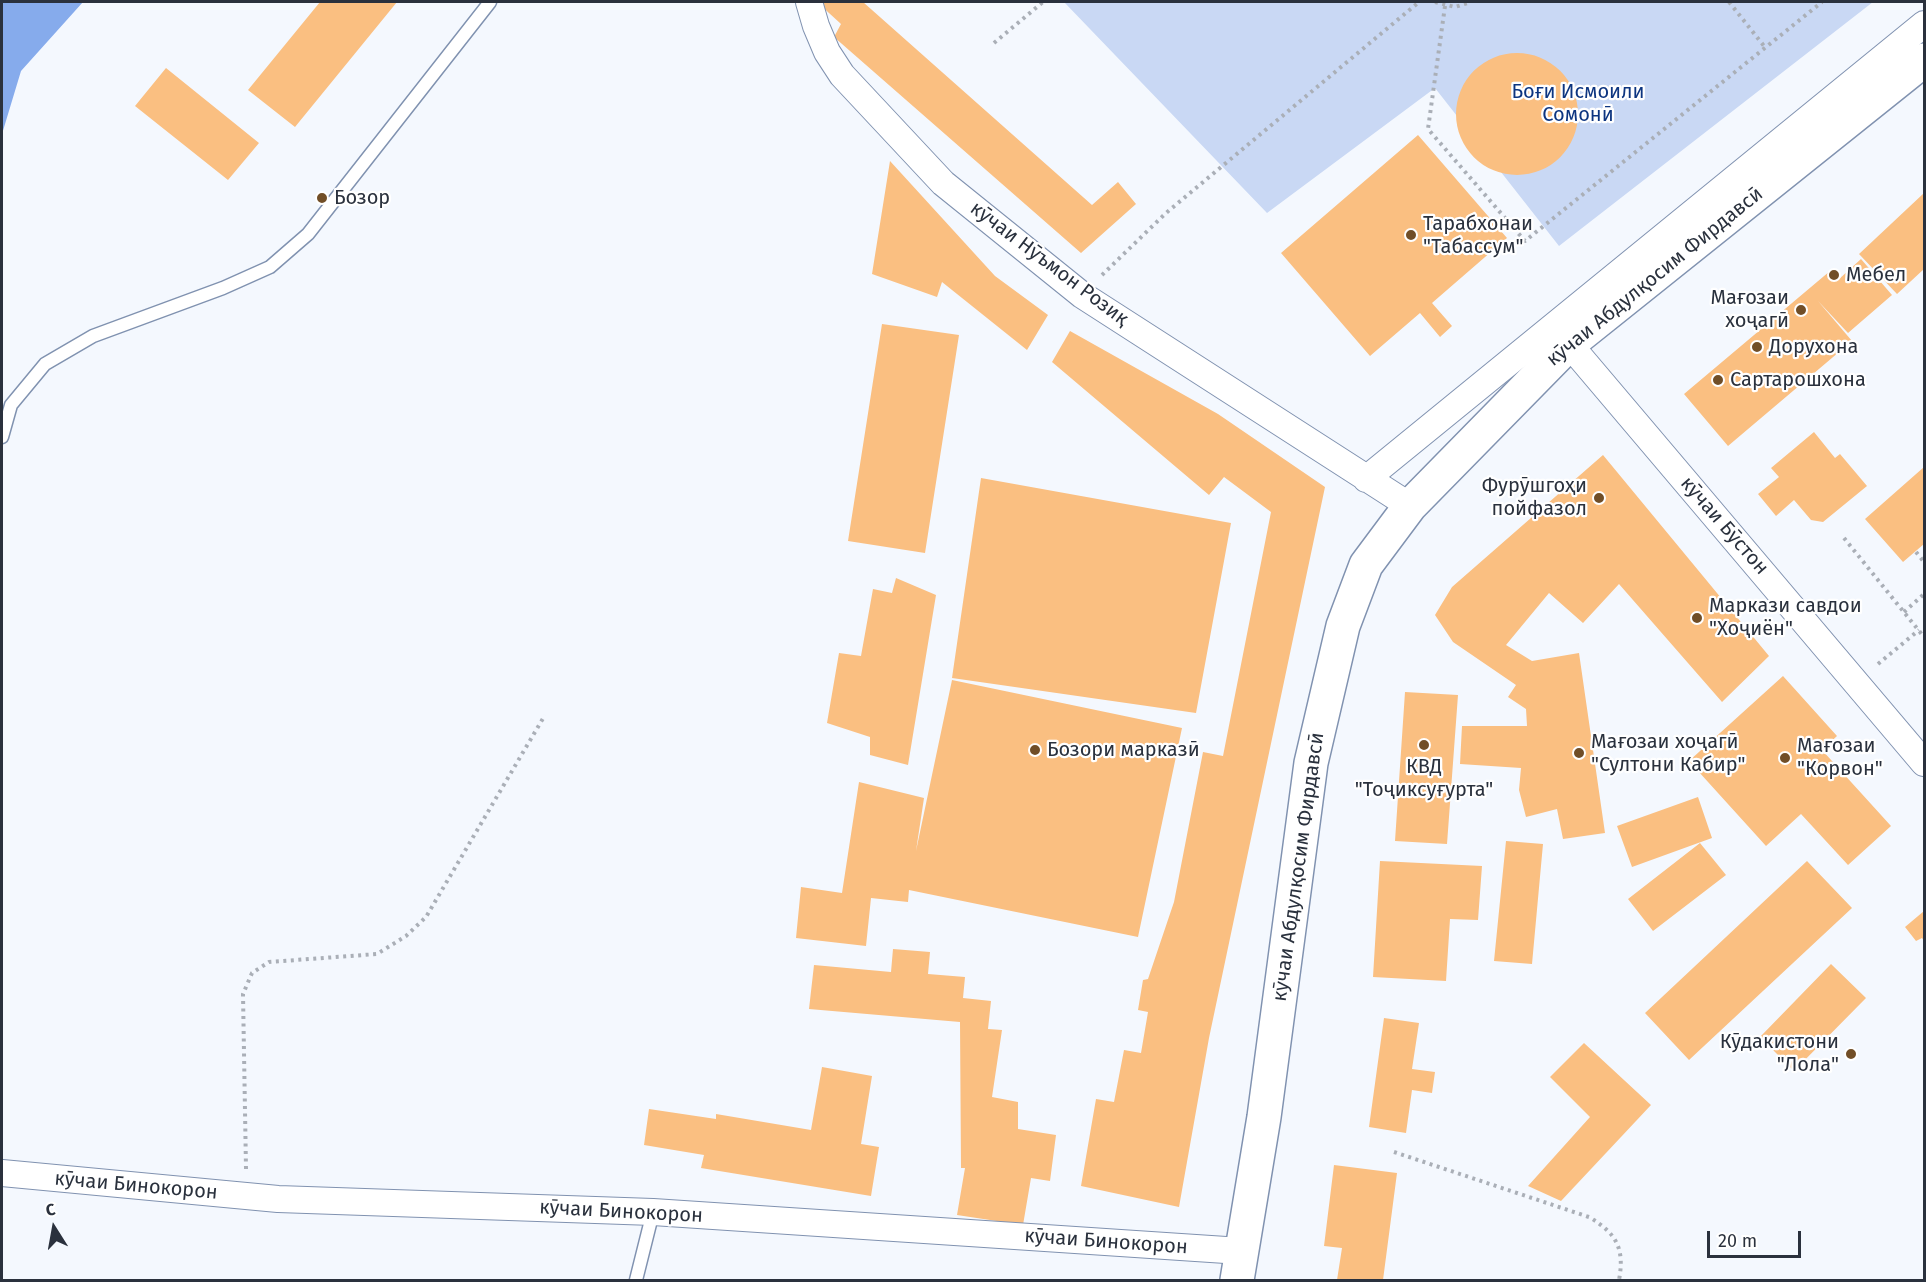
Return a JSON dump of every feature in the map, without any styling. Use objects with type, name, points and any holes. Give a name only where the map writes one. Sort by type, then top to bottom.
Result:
[{"type":"street","name":"кӯчаи Нӯъмон Розиқ","points":[[809,2],[827,52],[850,83],[943,183],[1082,295],[1410,506]]},
{"type":"street","points":[[1366,479],[1924,24]]},
{"type":"street","name":"кӯчаи Абдулқосим Фирдавсӣ","points":[[1239,1266],[1264,1117],[1311,763],[1343,626],[1366,565],[1410,506],[1569,344],[1924,60]]},
{"type":"street","name":"кӯчаи Бӯстон","points":[[1569,344],[1924,763]]},
{"type":"street","name":"кӯчаи Бинокорон","points":[[2,1173],[246,1197],[653,1212],[1239,1266]]},
{"type":"lane","points":[[2,437],[11,405],[45,364],[93,336],[223,288],[270,267],[308,234],[490,2]]},
{"type":"lane","points":[[636,1281],[653,1212]]},
{"type":"path","points":[[994,43],[1043,2]]},
{"type":"path","points":[[1082,295],[1166,213],[1419,2]]},
{"type":"path","points":[[1435,2],[1455,7],[1471,2]]},
{"type":"path","points":[[1729,2],[1764,46]]},
{"type":"path","points":[[1445,6],[1428,129],[1525,241],[1764,46],[1822,2]]},
{"type":"path","points":[[1844,538],[1924,637]]},
{"type":"path","points":[[1916,552],[1924,562]]},
{"type":"path","points":[[1904,612],[1924,594]]},
{"type":"path","points":[[1887,657],[1918,630]]},
{"type":"path","points":[[246,1197],[243,994],[252,973],[269,962],[377,954],[406,936],[426,917],[545,715]]},
{"type":"path","points":[[1394,1152],[1589,1217],[1605,1227],[1616,1240],[1622,1263],[1619,1281]]},
{"type":"green space","name":"Боғи Исмоили Сомонӣ","points":[[1064,2],[1873,2],[1559,246],[1435,88],[1267,213]]},
{"type":"water","points":[[2,2],[83,2],[21,71],[2,134]]},
{"type":"building","points":[[320,2],[397,2],[295,127],[248,90]]},
{"type":"building","points":[[817,2],[863,2],[1092,205],[1118,182],[1136,204],[1081,253],[834,37],[841,24]]},
{"type":"building","points":[[1517,53],[1541,57],[1560,71],[1574,90],[1578,114],[1574,138],[1560,157],[1541,171],[1517,175],[1493,171],[1474,157],[1460,138],[1456,114],[1460,90],[1474,71],[1493,57]]},
{"type":"building","points":[[166,68],[259,143],[228,180],[135,106]]},
{"type":"building","points":[[1418,135],[1507,238],[1432,303],[1452,326],[1440,337],[1420,313],[1370,356],[1281,253]]},
{"type":"building","points":[[890,161],[995,276],[1048,315],[1027,350],[942,282],[937,297],[872,274]]},
{"type":"building","points":[[1924,193],[1924,269],[1897,294],[1859,254]]},
{"type":"building","points":[[1861,259],[1892,295],[1848,333],[1818,301],[1852,341],[1728,446],[1684,394],[1830,271],[1838,280]]},
{"type":"building","points":[[882,324],[959,335],[925,553],[848,541]]},
{"type":"building","points":[[1070,331],[1218,414],[1325,487],[1209,1038],[1179,1207],[1081,1186],[1096,1099],[1114,1102],[1124,1050],[1141,1053],[1148,1012],[1138,1010],[1143,980],[1148,979],[1174,902],[1203,752],[1223,756],[1271,512],[1224,477],[1209,495],[1052,362]]},
{"type":"building","points":[[1814,432],[1835,458],[1840,454],[1867,486],[1823,522],[1811,520],[1794,500],[1776,516],[1758,494],[1779,477],[1771,468]]},
{"type":"building","points":[[1603,455],[1769,656],[1722,702],[1619,584],[1583,623],[1549,593],[1506,645],[1532,661],[1579,653],[1605,833],[1563,839],[1557,809],[1526,817],[1519,790],[1521,768],[1460,764],[1462,726],[1527,726],[1526,709],[1508,697],[1516,685],[1453,642],[1435,615],[1452,587]]},
{"type":"building","points":[[1924,467],[1924,544],[1903,562],[1865,519]]},
{"type":"building","points":[[981,478],[1231,523],[1196,713],[952,678]]},
{"type":"building","points":[[896,578],[936,595],[908,765],[870,755],[870,737],[827,723],[839,653],[861,656],[873,589],[892,593]]},
{"type":"building","points":[[1783,676],[1837,736],[1822,750],[1891,826],[1848,865],[1801,814],[1766,846],[1689,761]]},
{"type":"building","points":[[952,680],[1182,728],[1138,937],[909,890],[908,902],[871,898],[866,946],[796,938],[801,887],[842,893],[859,782],[924,798],[916,851]]},
{"type":"building","points":[[1405,692],[1458,695],[1447,844],[1395,841]]},
{"type":"building","points":[[1698,797],[1712,838],[1632,867],[1617,826]]},
{"type":"building","points":[[1506,841],[1543,844],[1532,964],[1494,961]]},
{"type":"building","points":[[1700,843],[1726,875],[1653,931],[1628,899]]},
{"type":"building","points":[[1380,861],[1482,866],[1478,920],[1450,919],[1446,981],[1373,977]]},
{"type":"building","points":[[1807,861],[1852,908],[1689,1060],[1645,1013]]},
{"type":"building","points":[[1924,911],[1924,941],[1922,938],[1916,941],[1905,927]]},
{"type":"building","points":[[893,949],[930,952],[928,974],[965,977],[963,998],[991,1001],[988,1029],[1002,1030],[992,1097],[1018,1102],[1018,1129],[1056,1135],[1050,1181],[1031,1178],[1023,1225],[957,1215],[965,1168],[961,1168],[960,1022],[809,1009],[814,965],[891,972]]},
{"type":"building","points":[[1831,964],[1866,998],[1794,1071],[1760,1037]]},
{"type":"building","points":[[1384,1018],[1419,1023],[1412,1069],[1435,1072],[1432,1093],[1412,1090],[1406,1133],[1369,1127]]},
{"type":"building","points":[[1584,1043],[1651,1105],[1561,1201],[1528,1186],[1590,1117],[1550,1077]]},
{"type":"building","points":[[822,1067],[872,1076],[861,1144],[879,1147],[871,1196],[701,1168],[704,1155],[644,1145],[649,1109],[716,1119],[716,1114],[811,1130]]},
{"type":"building","points":[[1334,1165],[1397,1173],[1383,1280],[1337,1280],[1342,1248],[1324,1246]]},
{"type":"place","name":"Бозор","points":[[322,198]]},
{"type":"place","name":"Тарабхонаи \"Табассум\"","points":[[1411,235]]},
{"type":"place","name":"Мебел","points":[[1834,275]]},
{"type":"place","name":"Мағозаи хоҷагӣ","points":[[1801,310]]},
{"type":"place","name":"Дорухона","points":[[1757,347]]},
{"type":"place","name":"Сартарошхона","points":[[1718,380]]},
{"type":"place","name":"Фурӯшгоҳи пойфазол","points":[[1599,498]]},
{"type":"place","name":"Маркази савдои \"Хоҷиён\"","points":[[1697,618]]},
{"type":"place","name":"КВД \"Тоҷиксуғурта\"","points":[[1424,745]]},
{"type":"place","name":"Бозори марказӣ","points":[[1035,750]]},
{"type":"place","name":"Мағозаи хоҷагӣ \"Султони Кабир\"","points":[[1579,753]]},
{"type":"place","name":"Мағозаи \"Корвон\"","points":[[1785,758]]},
{"type":"place","name":"Кӯдакистони \"Лола\"","points":[[1851,1054]]}]
